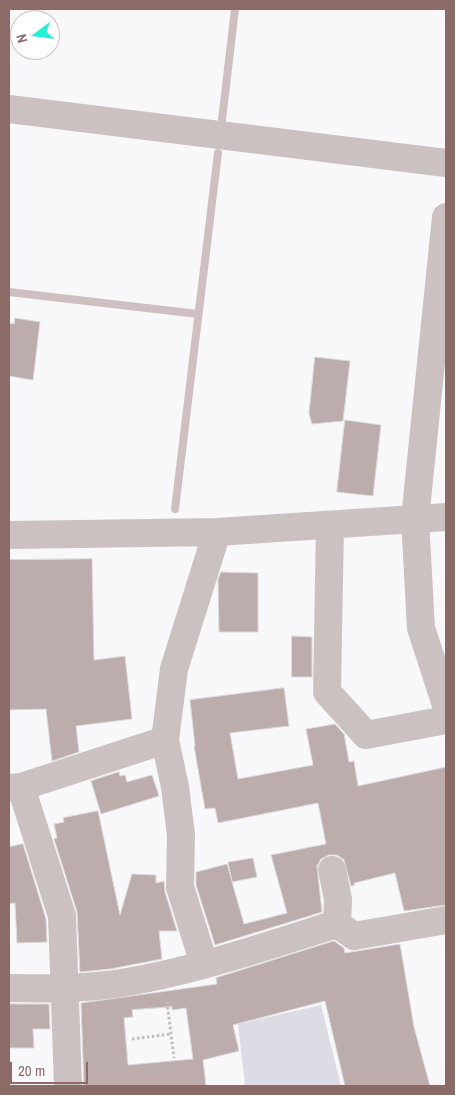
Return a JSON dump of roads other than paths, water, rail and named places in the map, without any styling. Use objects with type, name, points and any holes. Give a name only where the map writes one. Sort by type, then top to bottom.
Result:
[{"type":"street","points":[[9,109],[446,163]]},
{"type":"street","points":[[446,217],[415,519],[421,628],[446,704]]},
{"type":"street","points":[[9,534],[217,532],[446,517]]},
{"type":"street","points":[[330,524],[327,692],[366,735],[446,720]]},
{"type":"street","points":[[204,964],[180,887],[181,834],[175,787],[165,740],[174,669],[217,532]]},
{"type":"street","points":[[68,1086],[62,916],[15,788],[165,740]]},
{"type":"street","points":[[332,870],[338,899],[337,924]]},
{"type":"street","points":[[337,924],[354,936],[446,920]]},
{"type":"street","points":[[9,988],[65,990],[127,982],[204,964],[337,924]]},
{"type":"waterway","points":[[222,120],[235,9]]},
{"type":"waterway","points":[[175,509],[218,153]]},
{"type":"waterway","points":[[9,292],[198,314]]}]
